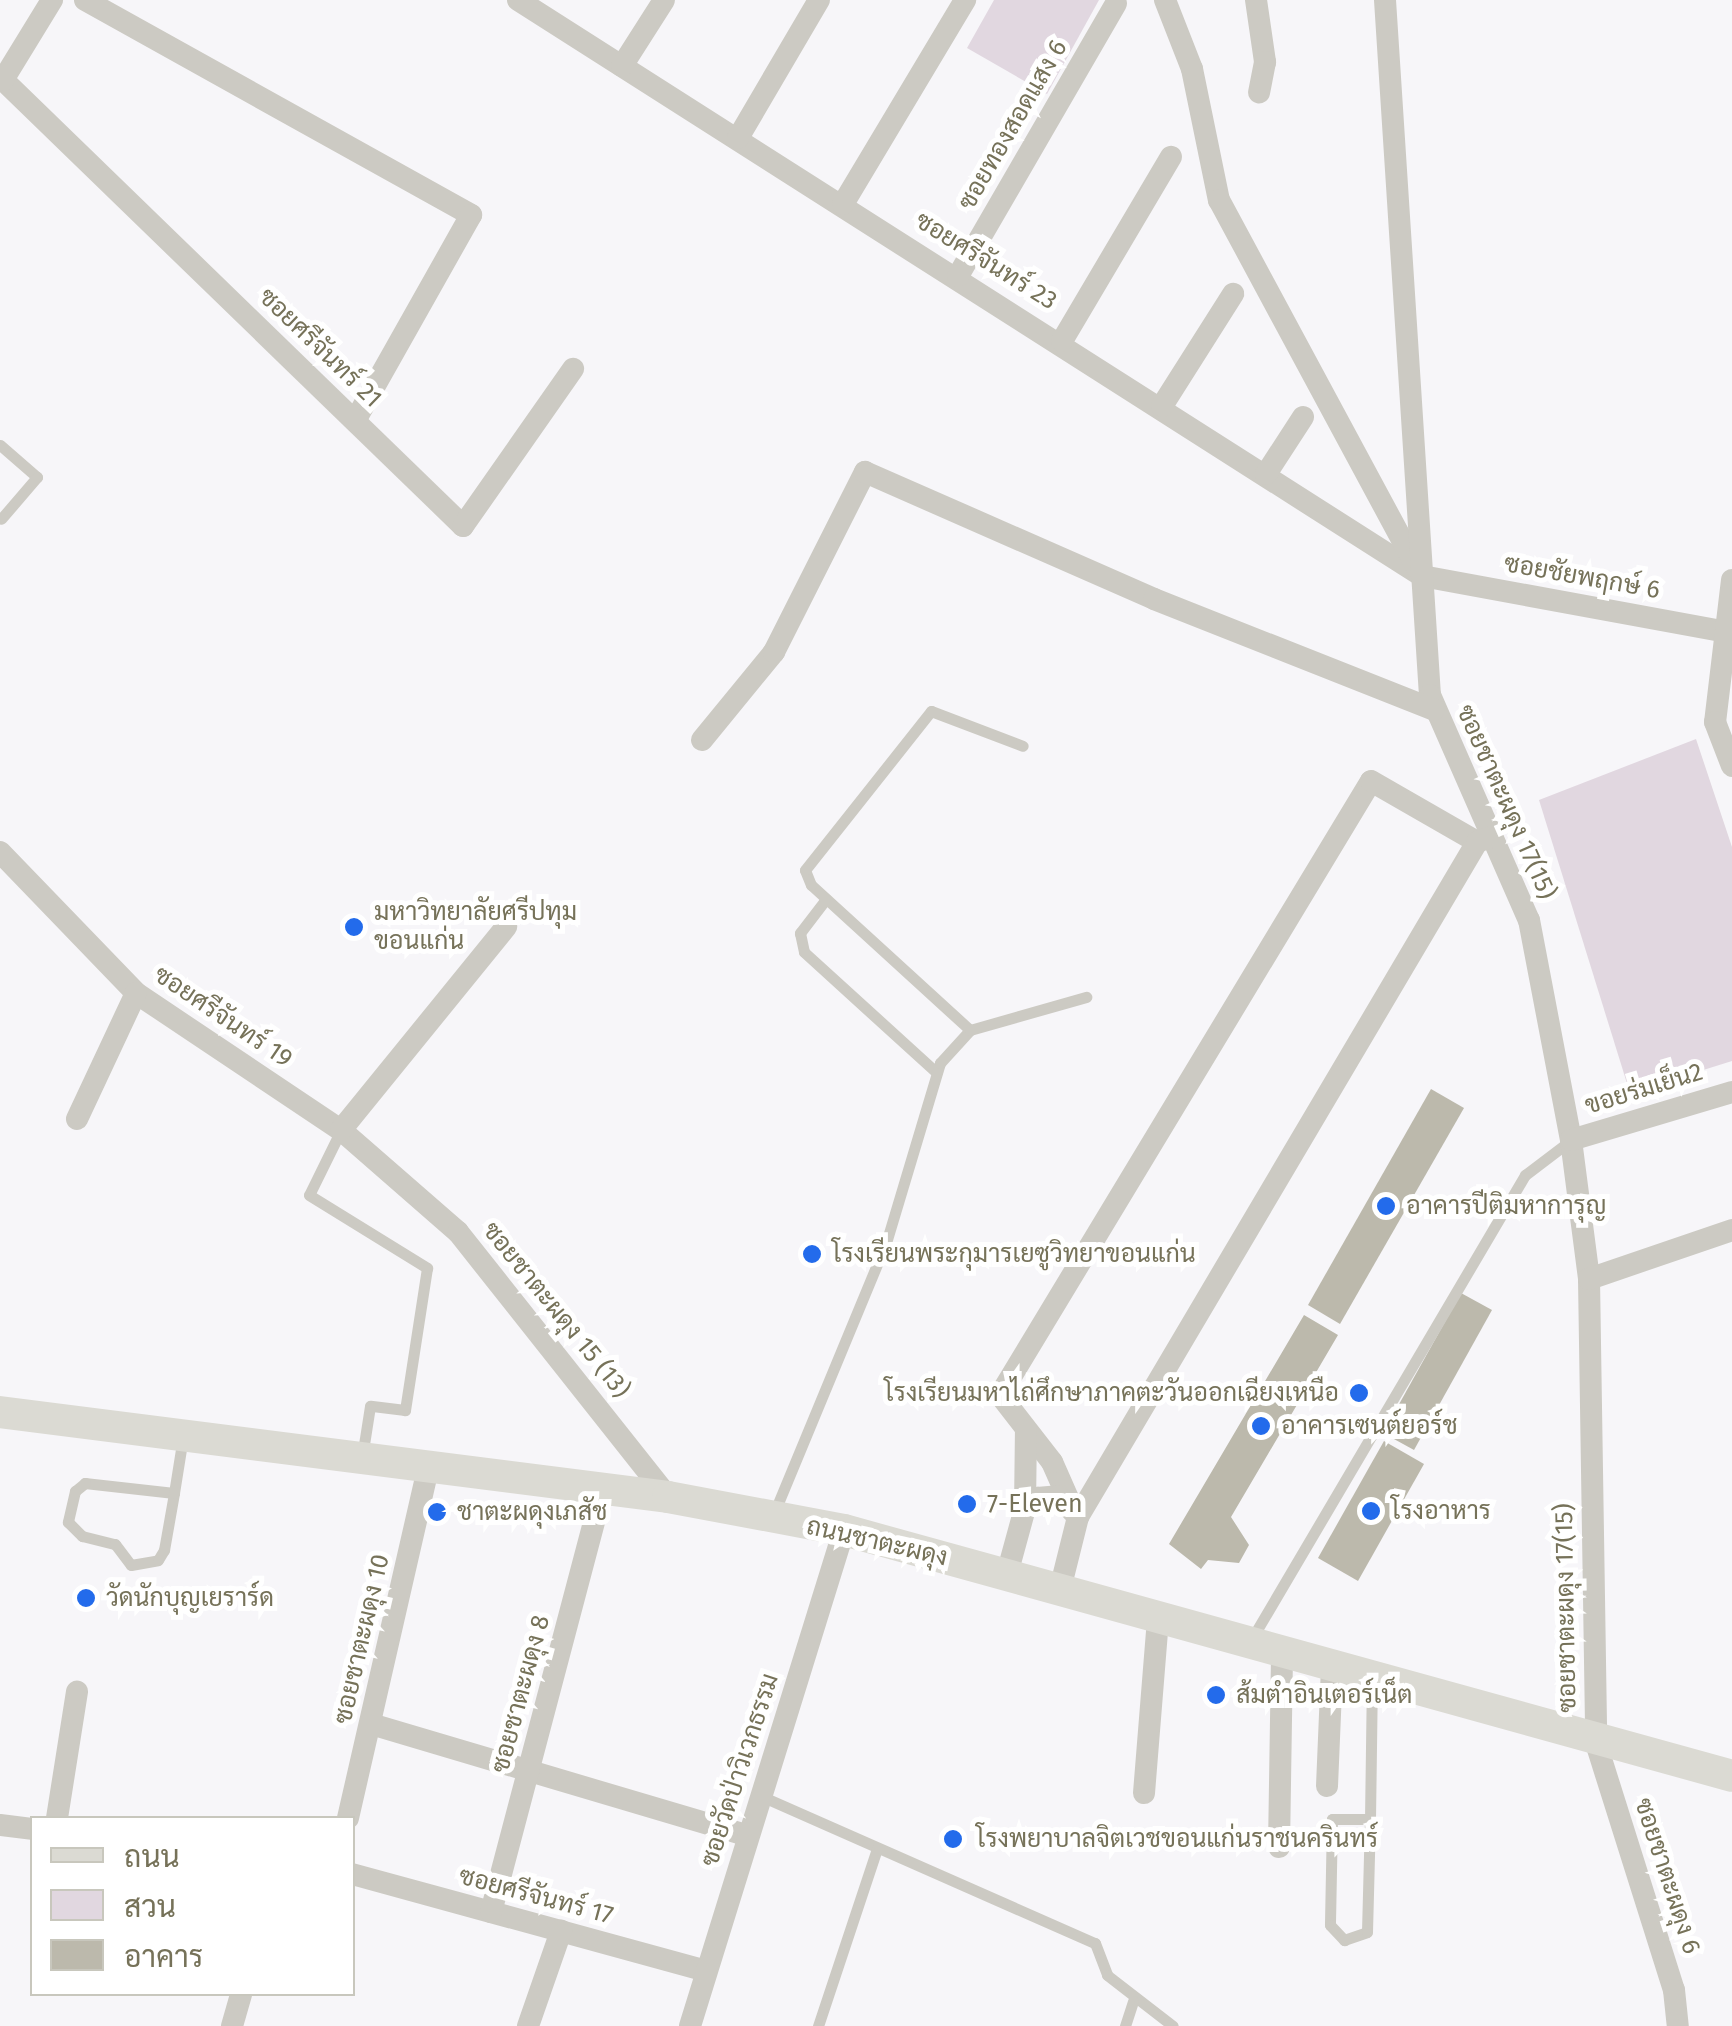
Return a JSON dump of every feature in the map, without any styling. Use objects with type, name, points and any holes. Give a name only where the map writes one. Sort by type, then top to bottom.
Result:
[{"type":"street","points":[[1,78],[52,0]]},
{"type":"street","points":[[85,0],[471,215],[355,421]]},
{"type":"street","name":"ซอยศรีจันทร์ 23","points":[[518,0],[1062,341],[1422,576]]},
{"type":"street","points":[[622,66],[664,0]]},
{"type":"street","points":[[738,138],[819,0]]},
{"type":"street","points":[[843,204],[965,0]]},
{"type":"street","points":[[1166,0],[1192,69],[1219,200],[1422,576]]},
{"type":"street","points":[[1256,0],[1265,62],[1259,92]]},
{"type":"street","name":"ซอยชาตะผดุง 17(15)","points":[[1383,0],[1434,710],[1486,839],[1529,920],[1571,1140],[1589,1279],[1596,1743]]},
{"type":"street","name":"ซอยทองสอดแสง 6","points":[[958,276],[1116,2]]},
{"type":"street","name":"ซอยศรีจันทร์ 21","points":[[1,78],[464,526],[573,369]]},
{"type":"street","points":[[1062,341],[1171,156]]},
{"type":"street","points":[[1162,406],[1233,294]]},
{"type":"street","points":[[1266,474],[1303,417]]},
{"type":"street","points":[[702,740],[774,652],[865,472],[1154,600],[1434,710]]},
{"type":"street","name":"ซอยชัยพฤกษ์ 6","points":[[1422,576],[1728,632]]},
{"type":"street","points":[[1732,580],[1715,722],[1732,766]]},
{"type":"street","points":[[1060,1589],[1074,1511],[1486,839],[1371,781],[1000,1395],[1026,1430],[1074,1511]]},
{"type":"street","name":"ซอยศรีจันทร์ 19","points":[[0,852],[136,993],[342,1130]]},
{"type":"street","points":[[342,1130],[506,927]]},
{"type":"street","points":[[77,1119],[136,993]]},
{"type":"street","name":"ขอยร่มเย็น2","points":[[1571,1140],[1732,1092]]},
{"type":"street","name":"ซอยชาตะผดุง 15 (13)","points":[[342,1130],[493,1268],[668,1497]]},
{"type":"street","points":[[1589,1279],[1732,1230]]},
{"type":"street","name":"ถนนชาตะผดุง","points":[[0,1412],[427,1472],[668,1497],[844,1530],[1596,1743],[1732,1776]]},
{"type":"street","points":[[1007,1574],[1025,1508],[1026,1430]]},
{"type":"street","name":"ซอยชาตะผดุง 10","points":[[348,1816],[427,1472]]},
{"type":"street","name":"ซอยชาตะผดุง 8","points":[[491,1912],[603,1489]]},
{"type":"street","points":[[1025,1508],[1044,1495],[1074,1511]]},
{"type":"street","name":"ซอยวัดป่าวิเวกธรรม","points":[[690,2026],[844,1530]]},
{"type":"street","points":[[1144,1793],[1158,1620]]},
{"type":"street","points":[[1278,1847],[1282,1653]]},
{"type":"street","points":[[1326,1786],[1332,1668]]},
{"type":"street","points":[[57,1816],[77,1692]]},
{"type":"street","points":[[371,1724],[748,1836]]},
{"type":"street","name":"ซอยชาตะผดุง 6","points":[[1596,1743],[1674,1990],[1678,2026]]},
{"type":"street","points":[[0,1824],[30,1829]]},
{"type":"street","name":"ซอยศรีจันทร์ 17","points":[[355,1875],[706,1971]]},
{"type":"street","points":[[528,2026],[560,1931]]},
{"type":"street","points":[[232,2026],[240,1996]]},
{"type":"lane","points":[[0,445],[37,477],[1,520]]},
{"type":"lane","points":[[970,1030],[826,899],[806,878],[808,861],[922,716],[941,710],[1023,746]]},
{"type":"lane","points":[[826,899],[800,932],[804,952],[936,1072]]},
{"type":"lane","points":[[771,1519],[886,1244],[936,1072],[970,1030],[1086,997]]},
{"type":"lane","points":[[342,1130],[309,1195],[427,1268],[405,1410],[370,1406],[362,1461]]},
{"type":"lane","points":[[1249,1644],[1525,1175],[1571,1140]]},
{"type":"lane","points":[[174,1493],[85,1483],[75,1491],[68,1522],[148,1568],[164,1550],[174,1493],[183,1437]]},
{"type":"lane","points":[[1370,1820],[1332,1819],[1330,1925],[1344,1940],[1368,1932],[1370,1820],[1372,1679]]},
{"type":"lane","points":[[761,1796],[1096,1943],[1107,1975],[1133,2001],[1173,2026]]},
{"type":"lane","points":[[818,2026],[876,1849]]},
{"type":"lane","points":[[1125,2026],[1133,2001]]},
{"type":"green space","points":[[994,0],[1099,0],[1047,94],[967,48]]},
{"type":"green space","points":[[1696,739],[1732,847],[1732,1061],[1630,1093],[1539,800]]},
{"type":"building","name":"อาคารปีติมหาการุญ","points":[[1431,1089],[1464,1108],[1340,1324],[1308,1305]]},
{"type":"building","points":[[1461,1293],[1492,1310],[1414,1450],[1383,1433]]},
{"type":"building","name":"อาคารเซนต์ยอร์ช","points":[[1304,1315],[1338,1335],[1231,1517],[1249,1545],[1239,1563],[1208,1560],[1201,1569],[1169,1544]]},
{"type":"building","name":"โรงอาหาร","points":[[1384,1441],[1424,1464],[1358,1581],[1318,1558]]},
{"type":"place","name":"มหาวิทยาลัยศรีปทุม ขอนแก่น","points":[[354,927]]},
{"type":"place","name":"อาคารปีติมหาการุญ","points":[[1386,1206]]},
{"type":"place","name":"โรงเรียนพระกุมารเยซูวิทยาขอนแก่น","points":[[812,1254]]},
{"type":"place","name":"โรงเรียนมหาไถ่ศึกษาภาคตะวันออกเฉียงเหนือ","points":[[1359,1393]]},
{"type":"place","name":"อาคารเซนต์ยอร์ช","points":[[1261,1426]]},
{"type":"place","name":"7-Eleven","points":[[967,1504]]},
{"type":"place","name":"โรงอาหาร","points":[[1371,1511]]},
{"type":"place","name":"ชาตะผดุงเภสัช","points":[[437,1512]]},
{"type":"place","name":"วัดนักบุญเยราร์ด","points":[[86,1598]]},
{"type":"place","name":"ส้มตำอินเตอร์เน็ต","points":[[1216,1695]]},
{"type":"place","name":"โรงพยาบาลจิตเวชขอนแก่นราชนครินทร์","points":[[953,1839]]}]
